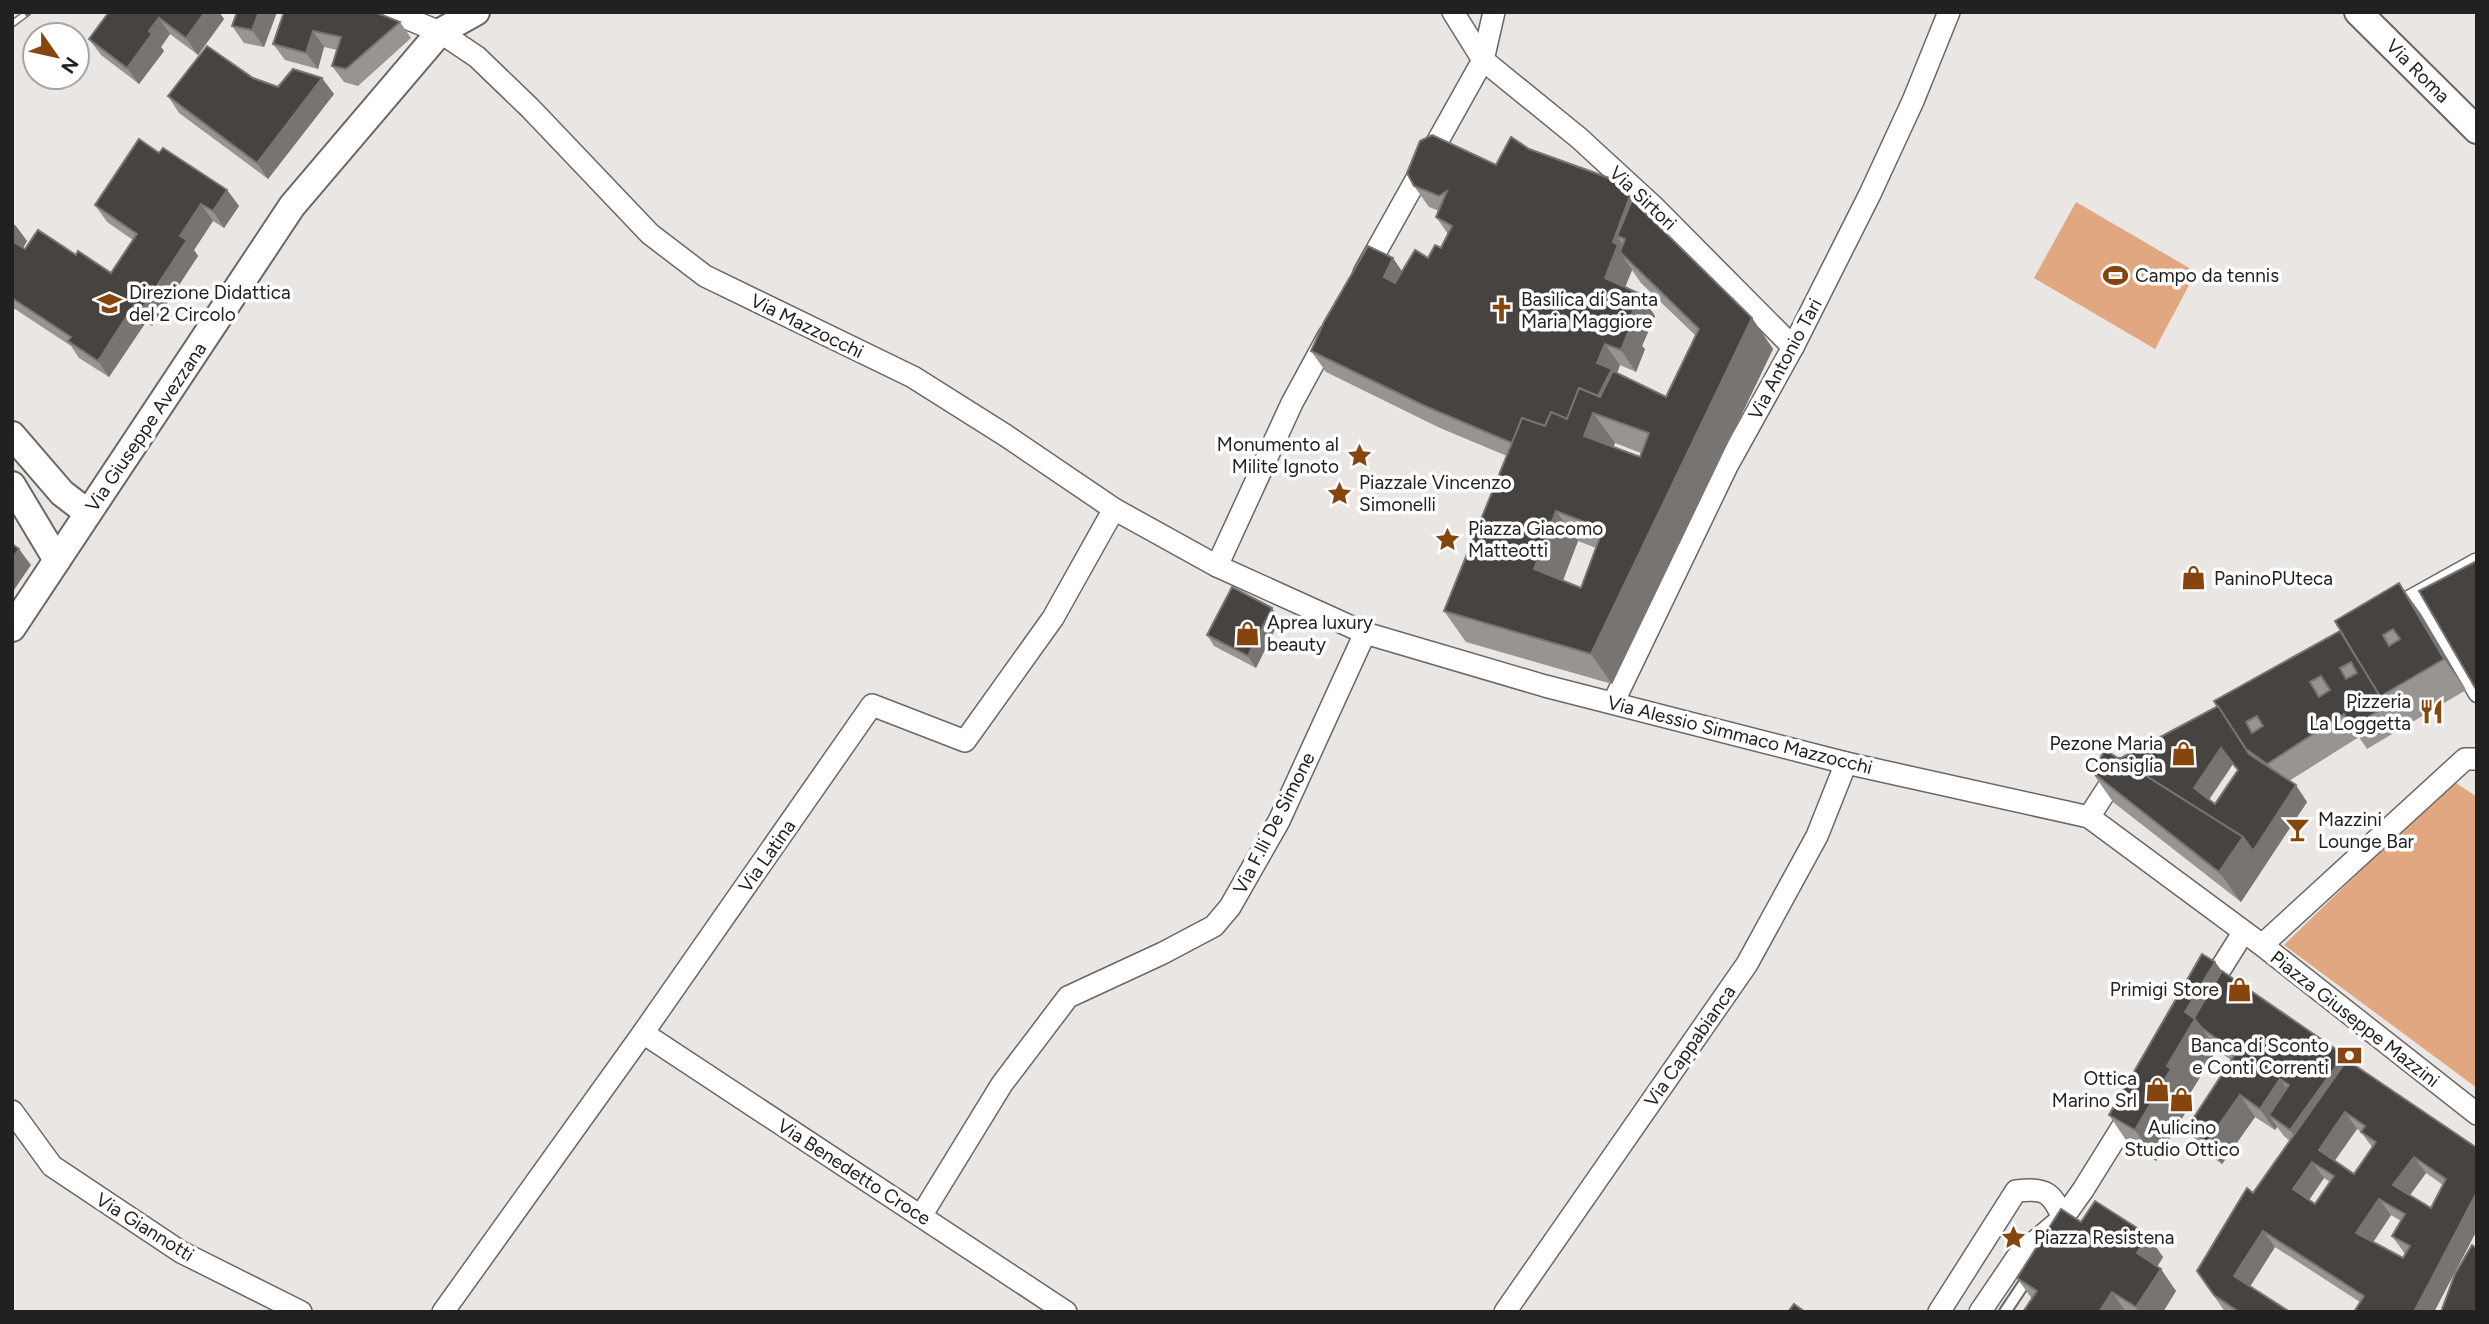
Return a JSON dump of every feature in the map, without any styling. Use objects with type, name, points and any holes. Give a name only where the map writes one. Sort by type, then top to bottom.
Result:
[{"type":"street","name":"Via Mazzocchi","points":[[391,12],[440,32],[477,57],[530,108],[650,234],[705,276],[913,377],[1114,509],[1217,566]]},
{"type":"street","points":[[440,32],[476,12]]},
{"type":"street","name":"Via Sirtori","points":[[1453,12],[1483,60],[1579,138],[1653,206],[1793,347]]},
{"type":"street","points":[[1352,295],[1483,60],[1494,12]]},
{"type":"street","name":"Via Antonio Tari","points":[[1613,703],[1727,466],[1793,347],[1870,194],[1913,101],[1949,12]]},
{"type":"street","name":"Via Roma","points":[[2358,12],[2477,130]]},
{"type":"street","name":"Via Giuseppe Avezzana","points":[[12,628],[292,206],[440,32]]},
{"type":"street","points":[[1217,566],[1292,404],[1338,319]]},
{"type":"street","points":[[12,435],[62,493],[88,513]]},
{"type":"street","points":[[12,485],[57,560]]},
{"type":"street","name":"Via Latina","points":[[443,1312],[643,1033],[872,705],[965,741],[1053,618],[1114,509]]},
{"type":"street","points":[[2367,625],[2477,564]]},
{"type":"street","name":"Via Alessio Simmaco Mazzocchi","points":[[1217,566],[1365,633],[1545,686],[1846,762],[2089,817],[2262,946]]},
{"type":"street","points":[[2418,595],[2477,694]]},
{"type":"street","name":"Via F.lli De Simone","points":[[921,1216],[1002,1084],[1068,997],[1214,926],[1230,907],[1279,821],[1365,633]]},
{"type":"street","name":"Piazza Giuseppe Mazzini","points":[[2477,759],[2465,759],[2262,946],[2477,1114]]},
{"type":"street","points":[[2089,817],[2122,767],[2134,760]]},
{"type":"street","name":"Via Cappabianca","points":[[1505,1312],[1747,964],[1817,836],[1846,762]]},
{"type":"street","points":[[2192,1014],[2243,933]]},
{"type":"street","name":"Via Benedetto Croce","points":[[643,1033],[1066,1312]]},
{"type":"street","points":[[1980,1312],[2018,1256],[2063,1217],[2142,1096]]},
{"type":"street","name":"Via Giannotti","points":[[12,1111],[51,1166],[181,1252],[301,1312]]},
{"type":"street","points":[[1939,1312],[2016,1191],[2038,1189],[2054,1198],[2063,1217]]},
{"type":"lane","points":[[2046,1247],[2063,1217]]},
{"type":"lane","points":[[2005,1312],[2035,1267]]},
{"type":"shaded area","name":"Campo da tennis","points":[[2076,202],[2196,272],[2155,349],[2034,278]]},
{"type":"shaded area","points":[[2453,781],[2477,797],[2477,1088],[2284,945]]},
{"type":"building","points":[[109,12],[205,12],[186,38],[159,18],[149,31],[152,34],[127,68],[91,41],[91,36]]},
{"type":"building","points":[[237,12],[259,12],[252,30],[232,26]]},
{"type":"building","points":[[284,12],[375,12],[400,22],[346,69],[332,66],[341,37],[313,31],[306,53],[273,44]]},
{"type":"building","points":[[207,46],[253,78],[278,87],[293,69],[322,78],[257,163],[168,96]]},
{"type":"building","name":"Basilica di Santa Maria Maggiore","points":[[1432,135],[1496,165],[1511,137],[1529,149],[1609,178],[1630,196],[1613,242],[1618,245],[1605,278],[1640,294],[1621,350],[1605,344],[1597,363],[1612,369],[1598,396],[1579,388],[1567,419],[1551,412],[1545,426],[1522,418],[1512,443],[1425,406],[1311,351],[1324,322],[1368,246],[1393,258],[1384,277],[1395,283],[1415,250],[1428,258],[1435,245],[1441,248],[1452,226],[1436,217],[1447,191],[1439,196],[1414,186],[1407,173],[1420,141]]},
{"type":"building","points":[[139,139],[159,153],[163,148],[227,190],[213,211],[201,204],[180,236],[187,240],[141,310],[134,305],[98,361],[68,341],[71,337],[12,298],[12,241],[25,249],[38,230],[76,255],[78,251],[111,273],[137,234],[95,205]]},
{"type":"building","points":[[1632,200],[1752,318],[1591,654],[1444,611],[1522,418],[1545,426],[1551,412],[1567,419],[1579,388],[1600,397],[1613,371],[1666,397],[1699,329],[1620,252],[1625,239],[1617,236]],"holes":[[[1593,413],[1649,433],[1640,457],[1584,436]],[[1556,511],[1603,529],[1581,588],[1534,569]]]},
{"type":"building","points":[[12,544],[19,549],[12,559]]},
{"type":"building","points":[[2477,561],[2477,691],[2419,591]]},
{"type":"building","points":[[2399,583],[2444,659],[2379,697],[2335,621]],"holes":[[[2393,629],[2400,639],[2389,646],[2383,635]]]},
{"type":"building","name":"Aprea luxury beauty","points":[[1232,587],[1272,608],[1248,656],[1207,635]]},
{"type":"building","points":[[2340,631],[2386,706],[2352,727],[2344,714],[2267,764],[2246,749],[2214,701]],"holes":[[[2351,662],[2357,673],[2346,679],[2340,668]],[[2321,676],[2330,690],[2319,697],[2310,682]],[[2257,716],[2263,726],[2252,733],[2246,722]]]},
{"type":"building","points":[[2218,706],[2249,754],[2296,785],[2253,851],[2243,837],[2119,759]],"holes":[[[2221,748],[2238,770],[2215,804],[2194,788]]]},
{"type":"building","points":[[2105,750],[2243,837],[2219,872],[2092,772]]},
{"type":"building","points":[[2202,954],[2215,962],[2185,1012],[2195,1019],[2167,1066],[2171,1069],[2135,1130],[2109,1115]]},
{"type":"building","points":[[2222,971],[2344,1055],[2290,1130],[2269,1115],[2289,1085],[2280,1079],[2260,1109],[2240,1095],[2207,1142],[2187,1128],[2236,1053],[2202,1028],[2194,1018]]},
{"type":"building","points":[[2347,1060],[2477,1148],[2477,1192],[2414,1312],[2354,1312],[2364,1296],[2263,1231],[2234,1276],[2290,1312],[2239,1312],[2214,1295],[2197,1271],[2247,1188],[2253,1193]],"holes":[[[2345,1112],[2365,1126],[2361,1132],[2376,1142],[2354,1174],[2319,1150]],[[2414,1157],[2446,1179],[2431,1208],[2393,1185]],[[2312,1162],[2334,1176],[2315,1204],[2293,1189]],[[2379,1199],[2405,1214],[2392,1236],[2410,1246],[2403,1258],[2356,1233]]]},
{"type":"building","points":[[2095,1201],[2148,1235],[2137,1253],[2161,1269],[2136,1307],[2112,1292],[2099,1312],[2023,1312],[2037,1291],[2017,1278],[2061,1209],[2081,1222]]},
{"type":"building","points":[[2472,1245],[2477,1249],[2477,1312],[2441,1312],[2455,1274]]},
{"type":"building","points":[[1794,1304],[1805,1312],[1788,1312]]},
{"type":"railway","points":[[12,24],[28,12]]},
{"type":"place","name":"Campo da tennis","points":[[2115,275]]},
{"type":"place","name":"Direzione Didattica del 2 Circolo","points":[[109,303]]},
{"type":"place","name":"Basilica di Santa Maria Maggiore","points":[[1501,310]]},
{"type":"place","name":"Monumento al Milite Ignoto","points":[[1359,455]]},
{"type":"place","name":"Piazzale Vincenzo Simonelli","points":[[1339,493]]},
{"type":"place","name":"Piazza Giacomo Matteotti","points":[[1448,539]]},
{"type":"place","name":"PaninoPUteca","points":[[2194,578]]},
{"type":"place","name":"Aprea luxury beauty","points":[[1247,633]]},
{"type":"place","name":"Pizzeria La Loggetta","points":[[2431,712]]},
{"type":"place","name":"Pezone Maria Consiglia","points":[[2183,754]]},
{"type":"place","name":"Mazzini Lounge Bar","points":[[2298,830]]},
{"type":"place","name":"Primigi Store","points":[[2239,989]]},
{"type":"place","name":"Banca di Sconto e Conti Correnti","points":[[2349,1056]]},
{"type":"place","name":"Ottica Marino Srl","points":[[2157,1089]]},
{"type":"place","name":"Aulicino Studio Ottico","points":[[2182,1099]]},
{"type":"place","name":"Piazza Resistena","points":[[2014,1237]]}]
